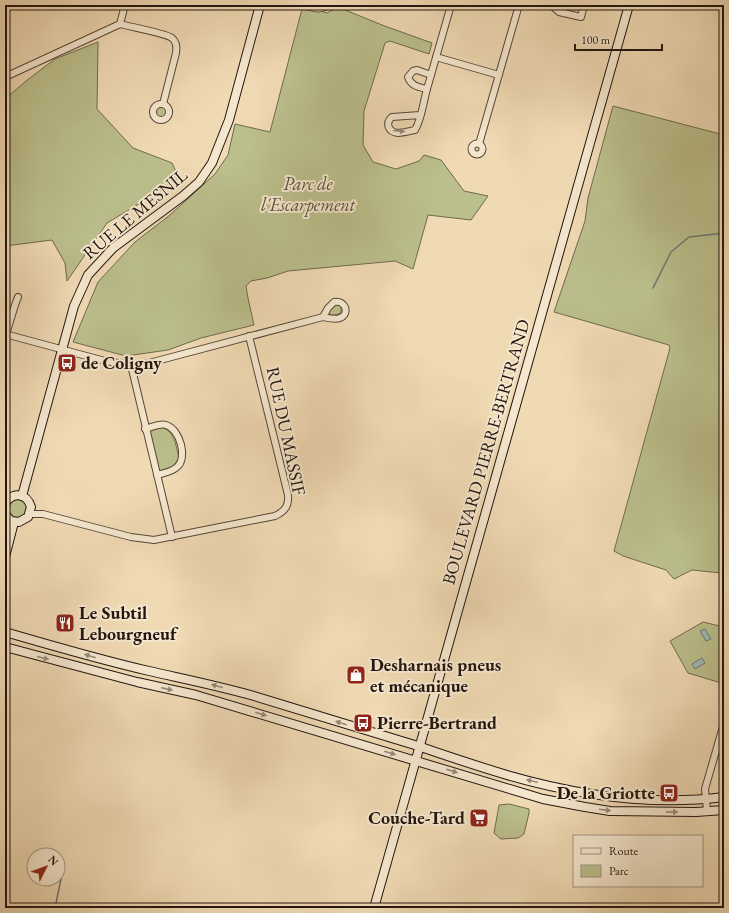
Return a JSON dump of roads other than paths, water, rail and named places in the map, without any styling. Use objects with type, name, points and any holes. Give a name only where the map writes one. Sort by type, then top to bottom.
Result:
[{"type":"main road","name":"RUE LE MESNIL","points":[[22,496],[74,306],[88,275],[113,248],[188,192],[199,182],[212,163],[229,120],[260,5]]},
{"type":"main road","name":"BOULEVARD PIERRE-BERTRAND","points":[[374,908],[629,5]]},
{"type":"main road","points":[[5,504],[11,497],[16,495],[22,496],[30,504],[30,514],[23,521],[14,522],[8,519],[5,514]]},
{"type":"main road","points":[[5,557],[14,522]]},
{"type":"main road","points":[[5,632],[102,660],[200,682],[245,694],[507,775],[558,788],[603,796],[660,800],[724,797]]},
{"type":"main road","points":[[5,648],[196,696],[543,799],[610,811],[637,812],[724,810]]},
{"type":"street","points":[[120,24],[125,5]]},
{"type":"street","points":[[303,5],[317,9],[324,9],[329,5]]},
{"type":"street","points":[[420,114],[392,116],[387,124],[393,131],[399,133],[415,130],[421,121],[420,114],[451,5]]},
{"type":"street","points":[[479,144],[519,5]]},
{"type":"street","points":[[551,5],[559,12],[581,18],[584,5]]},
{"type":"street","points":[[5,77],[120,24],[164,35],[172,38],[177,45],[164,104]]},
{"type":"street","points":[[436,57],[499,75]]},
{"type":"street","points":[[427,89],[413,85],[408,77],[413,71],[418,70],[431,75]]},
{"type":"street","points":[[18,297],[6,334],[105,361],[131,364],[149,362],[323,317]]},
{"type":"street","name":"RUE DU MASSIF","points":[[30,514],[43,514],[131,537],[154,540],[276,516],[282,512],[289,502],[288,494],[249,336]]},
{"type":"street","points":[[131,364],[172,537]]},
{"type":"street","points":[[146,429],[161,424],[167,425],[176,432],[181,445],[182,459],[180,463],[173,470],[157,475]]},
{"type":"street","points":[[707,811],[705,799],[706,789],[724,723]]},
{"type":"water","points":[[705,629],[711,639],[706,641],[700,631]]},
{"type":"water","points":[[702,658],[705,663],[695,669],[692,664]]},
{"type":"waterway","points":[[653,288],[671,252],[689,237],[724,233]]},
{"type":"waterway","points":[[55,908],[59,887]]},
{"type":"place","name":"de Coligny","points":[[67,363]]},
{"type":"place","name":"Le Subtil Lebourgneuf","points":[[65,623]]},
{"type":"place","name":"Desharnais pneus et mécanique","points":[[356,675]]},
{"type":"place","name":"Pierre-Bertrand","points":[[363,723]]},
{"type":"place","name":"De la Griotte","points":[[669,793]]},
{"type":"place","name":"Couche-Tard","points":[[479,818]]},
{"type":"park label","name":"Parc de l'Escarpement","points":[[308,194]]}]
